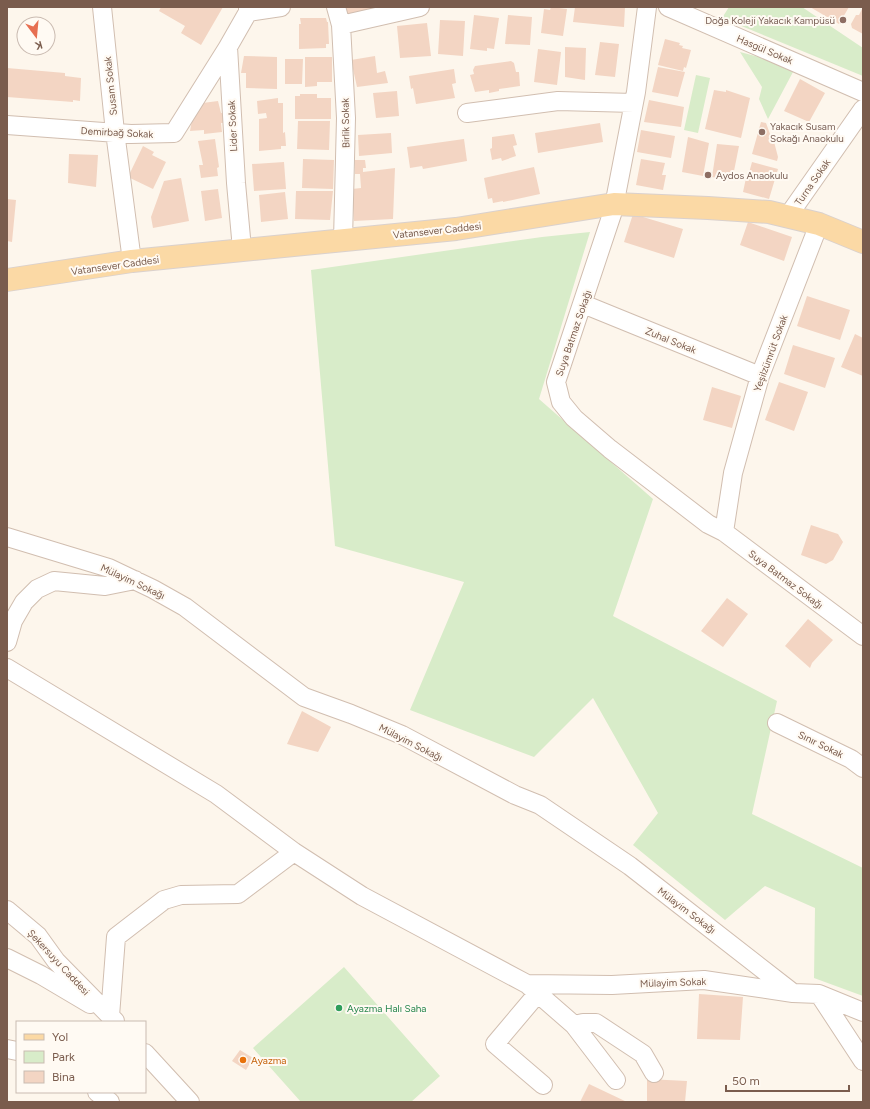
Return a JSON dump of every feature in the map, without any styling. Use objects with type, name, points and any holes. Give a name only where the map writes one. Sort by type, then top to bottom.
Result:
[{"type":"main road","name":"Vatansever Caddesi","points":[[7,280],[132,261],[456,229],[614,204],[769,212],[819,224],[863,242]]},
{"type":"street","name":"Susam Sokak","points":[[102,7],[115,132],[132,261]]},
{"type":"street","points":[[228,47],[248,9],[281,7]]},
{"type":"street","name":"Birlik Sokak","points":[[336,7],[340,25],[346,118],[343,240]]},
{"type":"street","points":[[340,25],[420,7]]},
{"type":"street","name":"Suya Batmaz Sokağı","points":[[647,7],[634,103],[614,204],[583,304],[556,382],[561,402],[574,418],[610,449],[708,524],[724,532],[863,636]]},
{"type":"street","name":"Hasgül Sokak","points":[[668,7],[863,92]]},
{"type":"street","name":"Demirbağ Sokak","points":[[7,125],[132,134],[174,133],[228,47]]},
{"type":"street","name":"Lider Sokak","points":[[228,47],[236,183],[242,249]]},
{"type":"street","points":[[467,113],[558,101],[634,103]]},
{"type":"street","name":"Turna Sokak","points":[[788,216],[863,109]]},
{"type":"street","name":"Yeşilzümrüt Sokak","points":[[724,532],[733,473],[760,376],[819,224]]},
{"type":"street","name":"Zuhal Sokak","points":[[583,304],[760,376]]},
{"type":"street","name":"Mülayim Sokağı","points":[[7,537],[109,568],[135,580],[185,607],[304,697],[402,735],[508,791],[540,805],[630,866],[792,993]]},
{"type":"street","points":[[7,642],[16,614],[24,602],[36,589],[54,581],[105,586],[135,580]]},
{"type":"street","points":[[7,668],[216,794],[294,852],[362,896],[533,989],[574,1025],[616,1080]]},
{"type":"street","name":"Sınır Sokak","points":[[777,723],[851,759],[863,768]]},
{"type":"street","points":[[7,958],[41,975],[113,1019],[116,937],[164,900],[181,895],[238,894],[294,852]]},
{"type":"street","name":"Şekersuyu Caddesi","points":[[7,910],[38,936],[56,961],[113,1019]]},
{"type":"street","name":"Mülayim Sokak","points":[[533,989],[704,980],[792,993],[819,994],[863,1012]]},
{"type":"street","points":[[533,989],[495,1044],[543,1085]]},
{"type":"street","points":[[819,994],[863,1061]]},
{"type":"street","points":[[574,1025],[583,1022],[596,1023],[643,1054],[654,1073]]},
{"type":"street","points":[[146,1054],[190,1102]]},
{"type":"street","points":[[98,1093],[110,1102]]},
{"type":"green space","points":[[729,7],[802,7],[863,48],[863,76],[722,18]]},
{"type":"green space","points":[[740,52],[759,57],[793,72],[768,119],[759,99],[762,87]]},
{"type":"green space","points":[[696,75],[710,78],[698,133],[684,130]]},
{"type":"green space","points":[[590,232],[539,399],[653,499],[613,616],[777,701],[752,814],[863,868],[863,996],[814,978],[815,908],[765,886],[725,920],[633,845],[658,813],[593,698],[534,757],[410,710],[464,582],[335,546],[311,270],[542,237]]},
{"type":"green space","name":"Ayazma Halı Saha","points":[[344,967],[440,1076],[411,1102],[301,1102],[253,1048]]},
{"type":"building","points":[[161,7],[223,7],[201,45],[181,33],[185,26],[159,11]]},
{"type":"building","points":[[344,7],[380,7],[346,18]]},
{"type":"building","points":[[551,7],[567,9],[563,36],[541,33],[544,9],[550,10]]},
{"type":"building","points":[[575,7],[625,7],[624,27],[573,22]]},
{"type":"building","points":[[810,7],[849,7],[839,24]]},
{"type":"building","points":[[863,7],[863,34],[852,28],[851,24],[856,15],[859,15]]},
{"type":"building","points":[[474,15],[499,18],[494,49],[487,48],[487,51],[470,49]]},
{"type":"building","points":[[508,15],[532,17],[530,45],[505,44]]},
{"type":"building","points":[[300,18],[326,18],[328,22],[329,44],[326,44],[326,48],[299,49]]},
{"type":"building","points":[[440,20],[465,21],[463,56],[438,54]]},
{"type":"building","points":[[427,23],[431,56],[400,58],[397,26]]},
{"type":"building","points":[[665,39],[680,43],[679,45],[683,46],[682,48],[691,50],[686,68],[684,67],[683,71],[658,65]]},
{"type":"building","points":[[600,42],[619,44],[615,77],[595,75]]},
{"type":"building","points":[[565,47],[586,48],[585,80],[565,77]]},
{"type":"building","points":[[538,49],[561,52],[557,85],[534,82]]},
{"type":"building","points":[[244,56],[277,57],[277,89],[246,88],[246,73],[241,73]]},
{"type":"building","points":[[375,56],[377,73],[385,71],[388,83],[357,87],[351,60]]},
{"type":"building","points":[[305,57],[332,57],[332,82],[317,82],[317,86],[305,87]]},
{"type":"building","points":[[285,59],[303,59],[302,84],[285,84]]},
{"type":"building","points":[[511,61],[514,63],[516,72],[519,72],[520,86],[499,89],[499,91],[489,93],[489,90],[475,92],[470,75],[474,74],[473,70],[475,66]]},
{"type":"building","points":[[658,67],[685,72],[678,97],[652,92]]},
{"type":"building","points":[[7,68],[65,73],[65,76],[81,78],[80,101],[73,100],[73,102],[7,97]]},
{"type":"building","points":[[454,69],[456,83],[452,84],[455,98],[416,104],[413,88],[411,89],[409,76]]},
{"type":"building","points":[[800,79],[825,93],[809,122],[784,111]]},
{"type":"building","points":[[714,90],[726,92],[726,90],[750,98],[741,138],[705,129]]},
{"type":"building","points":[[397,91],[399,116],[376,118],[373,93]]},
{"type":"building","points":[[300,94],[317,94],[317,98],[331,98],[331,119],[295,119],[295,96],[300,96]]},
{"type":"building","points":[[278,98],[278,103],[283,103],[283,133],[285,132],[286,146],[281,146],[281,149],[259,151],[259,119],[267,118],[266,113],[258,114],[257,101]]},
{"type":"building","points":[[649,100],[684,107],[681,127],[644,122]]},
{"type":"building","points":[[218,101],[221,113],[224,113],[226,123],[221,123],[222,132],[204,134],[204,130],[190,131],[195,104]]},
{"type":"building","points":[[298,121],[330,121],[329,150],[297,149]]},
{"type":"building","points":[[761,122],[766,123],[770,134],[772,134],[778,157],[777,161],[752,154]]},
{"type":"building","points":[[600,123],[603,142],[538,153],[535,133]]},
{"type":"building","points":[[641,130],[675,136],[671,158],[637,152]]},
{"type":"building","points":[[391,133],[392,153],[359,156],[358,135]]},
{"type":"building","points":[[514,134],[517,145],[513,146],[516,156],[502,161],[501,158],[492,160],[490,149],[492,148],[492,137]]},
{"type":"building","points":[[688,137],[709,143],[703,176],[682,172]]},
{"type":"building","points":[[215,139],[219,167],[217,168],[218,176],[201,178],[199,165],[203,165],[198,141]]},
{"type":"building","points":[[464,139],[467,161],[423,169],[422,166],[410,168],[407,147]]},
{"type":"building","points":[[717,144],[739,146],[732,181],[712,177]]},
{"type":"building","points":[[143,146],[154,152],[152,155],[166,162],[153,189],[128,177]]},
{"type":"building","points":[[69,154],[98,155],[96,187],[68,183]]},
{"type":"building","points":[[303,159],[334,160],[333,189],[302,188]]},
{"type":"building","points":[[641,159],[665,163],[662,175],[666,175],[663,190],[636,185]]},
{"type":"building","points":[[355,160],[365,160],[366,168],[363,168],[363,172],[395,168],[393,219],[354,221],[352,189],[361,188],[360,174],[355,174]]},
{"type":"building","points":[[284,162],[286,189],[254,191],[252,164]]},
{"type":"building","points":[[752,162],[778,169],[769,199],[743,192],[747,173],[749,173]]},
{"type":"building","points":[[534,167],[540,194],[493,203],[492,198],[488,199],[484,178]]},
{"type":"building","points":[[181,178],[189,221],[153,228],[151,217],[164,181]]},
{"type":"building","points":[[218,189],[222,218],[205,221],[201,191]]},
{"type":"building","points":[[296,191],[333,191],[330,220],[295,219]]},
{"type":"building","points":[[285,192],[288,219],[261,222],[259,195]]},
{"type":"building","points":[[7,199],[16,200],[12,242],[7,241]]},
{"type":"building","points":[[633,214],[683,229],[674,258],[624,242]]},
{"type":"building","points":[[748,222],[792,237],[784,261],[740,245]]},
{"type":"building","points":[[807,296],[850,310],[840,340],[797,326]]},
{"type":"building","points":[[855,334],[863,338],[863,376],[841,367]]},
{"type":"building","points":[[793,345],[835,358],[825,388],[784,374]]},
{"type":"building","points":[[779,382],[808,392],[794,431],[765,420]]},
{"type":"building","points":[[712,387],[741,396],[732,428],[703,420]]},
{"type":"building","points":[[811,525],[838,534],[843,542],[833,560],[826,564],[801,555]]},
{"type":"building","points":[[727,598],[748,614],[723,647],[701,631]]},
{"type":"building","points":[[808,619],[833,640],[812,663],[810,668],[785,646]]},
{"type":"building","points":[[302,711],[331,727],[318,752],[287,744]]},
{"type":"building","points":[[699,994],[743,997],[740,1040],[697,1039]]},
{"type":"building","name":"Ayazma","points":[[240,1050],[253,1058],[246,1070],[232,1061]]},
{"type":"building","points":[[647,1079],[687,1081],[685,1102],[647,1102]]},
{"type":"building","points":[[589,1084],[627,1102],[580,1102]]},
{"type":"place","name":"Doğa Koleji Yakacık Kampüsü","points":[[843,20]]},
{"type":"place","name":"Yakacık Susam Sokağı Anaokulu","points":[[762,132]]},
{"type":"place","name":"Aydos Anaokulu","points":[[708,175]]},
{"type":"place","name":"Ayazma Halı Saha","points":[[339,1008]]},
{"type":"place","name":"Ayazma","points":[[243,1060]]}]
